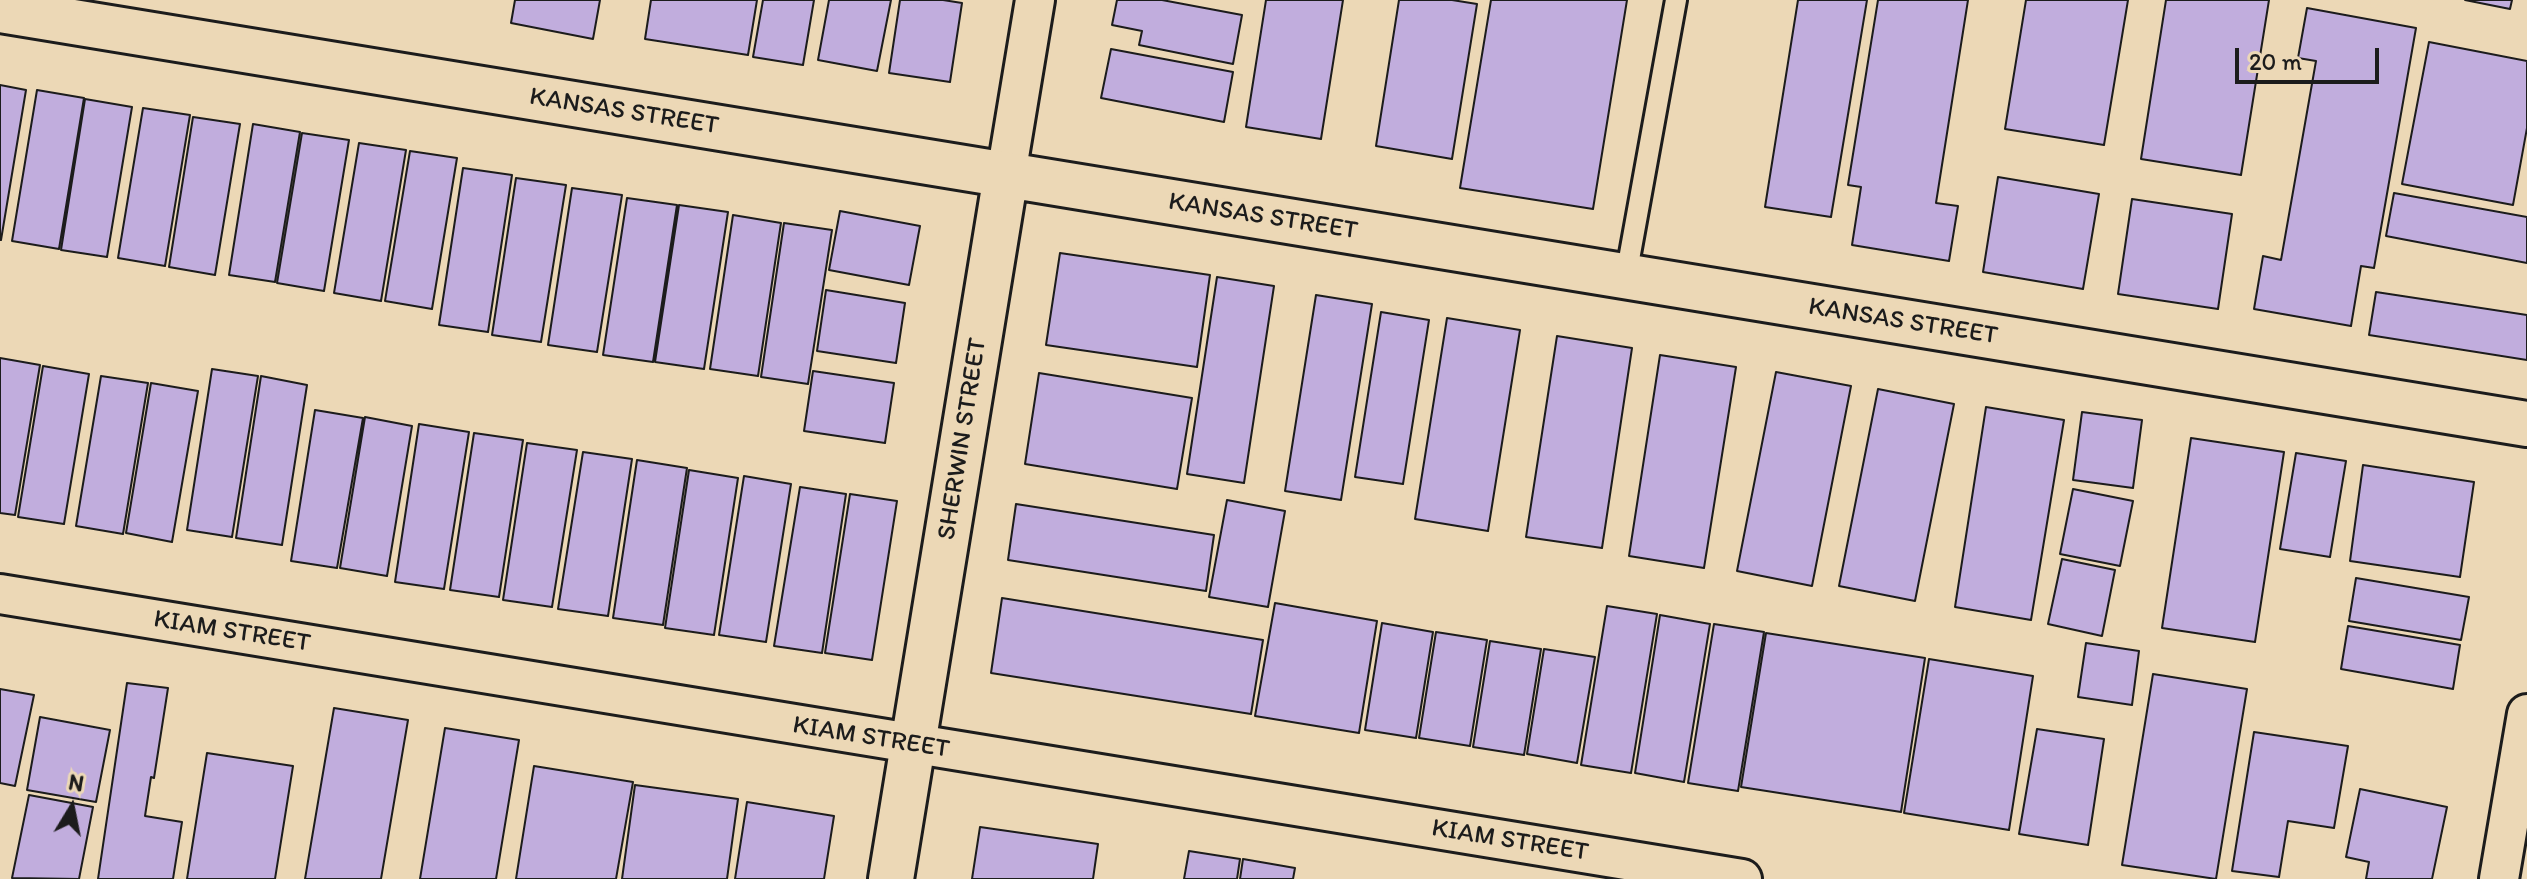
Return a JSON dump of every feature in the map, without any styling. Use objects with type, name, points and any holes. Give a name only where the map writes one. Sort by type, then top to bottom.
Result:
[{"type":"street","name":"SHERWIN STREET","points":[[891,879],[1035,0]]},
{"type":"street","name":"KANSAS STREET","points":[[0,10],[2527,424]]},
{"type":"street","name":"KIAM STREET","points":[[0,594],[1742,879]]},
{"type":"street","points":[[2499,879],[2527,714]]},
{"type":"lane","points":[[1626,276],[1676,0]]},
{"type":"building","points":[[515,0],[600,0],[593,39],[511,23]]},
{"type":"building","points":[[651,0],[757,0],[748,55],[645,39]]},
{"type":"building","points":[[763,0],[814,0],[803,65],[753,57]]},
{"type":"building","points":[[829,0],[891,0],[877,71],[818,60]]},
{"type":"building","points":[[900,0],[962,3],[950,82],[889,73]]},
{"type":"building","points":[[1117,0],[1162,0],[1242,15],[1233,64],[1139,45],[1142,31],[1112,25]]},
{"type":"building","points":[[1266,0],[1343,0],[1321,139],[1246,127]]},
{"type":"building","points":[[1399,0],[1452,0],[1477,4],[1452,159],[1376,146]]},
{"type":"building","points":[[1491,0],[1627,0],[1593,209],[1460,188]]},
{"type":"building","points":[[1798,0],[1867,0],[1831,217],[1765,207]]},
{"type":"building","points":[[1878,0],[1968,0],[1936,203],[1958,206],[1949,261],[1852,245],[1861,187],[1848,185]]},
{"type":"building","points":[[2026,0],[2128,0],[2104,145],[2005,129]]},
{"type":"building","points":[[2166,0],[2269,0],[2241,175],[2141,159]]},
{"type":"building","points":[[2465,0],[2512,0],[2510,9]]},
{"type":"building","points":[[2307,8],[2416,28],[2374,268],[2361,266],[2351,326],[2254,309],[2263,256],[2281,260],[2316,61],[2298,58]]},
{"type":"building","points":[[2429,42],[2527,61],[2527,128],[2513,205],[2402,184]]},
{"type":"building","points":[[1111,49],[1233,72],[1224,122],[1101,98]]},
{"type":"building","points":[[0,85],[26,90],[1,240],[0,240]]},
{"type":"building","points":[[37,90],[84,98],[59,249],[12,241]]},
{"type":"building","points":[[85,99],[132,107],[107,257],[61,250]]},
{"type":"building","points":[[143,108],[190,115],[165,266],[118,258]]},
{"type":"building","points":[[193,117],[240,124],[215,275],[169,267]]},
{"type":"building","points":[[253,124],[300,132],[275,282],[229,275]]},
{"type":"building","points":[[302,133],[349,140],[324,291],[277,283]]},
{"type":"building","points":[[359,143],[406,150],[381,301],[334,293]]},
{"type":"building","points":[[410,151],[457,158],[432,309],[385,301]]},
{"type":"building","points":[[463,168],[512,175],[488,332],[439,325]]},
{"type":"building","points":[[1998,177],[2099,194],[2083,289],[1983,272]]},
{"type":"building","points":[[516,178],[566,185],[541,342],[492,335]]},
{"type":"building","points":[[572,188],[622,195],[597,352],[548,345]]},
{"type":"building","points":[[2394,193],[2527,217],[2527,263],[2386,236]]},
{"type":"building","points":[[627,198],[677,205],[653,362],[603,355]]},
{"type":"building","points":[[2132,199],[2232,214],[2218,309],[2118,294]]},
{"type":"building","points":[[679,205],[728,212],[704,369],[655,362]]},
{"type":"building","points":[[840,211],[920,226],[909,285],[829,270]]},
{"type":"building","points":[[733,215],[781,223],[758,376],[710,369]]},
{"type":"building","points":[[784,223],[832,230],[808,384],[761,377]]},
{"type":"building","points":[[1060,253],[1210,275],[1197,367],[1046,345]]},
{"type":"building","points":[[1217,277],[1274,286],[1244,483],[1187,474]]},
{"type":"building","points":[[826,290],[905,303],[896,363],[817,351]]},
{"type":"building","points":[[2376,292],[2527,315],[2527,360],[2369,335]]},
{"type":"building","points":[[1316,295],[1372,304],[1341,500],[1285,491]]},
{"type":"building","points":[[1381,312],[1429,320],[1403,484],[1355,477]]},
{"type":"building","points":[[1447,318],[1520,330],[1488,531],[1415,519]]},
{"type":"building","points":[[1557,336],[1632,348],[1602,548],[1526,537]]},
{"type":"building","points":[[1660,355],[1736,367],[1704,568],[1629,556]]},
{"type":"building","points":[[0,358],[40,365],[15,515],[0,513]]},
{"type":"building","points":[[43,366],[89,374],[64,524],[18,517]]},
{"type":"building","points":[[212,369],[258,376],[232,537],[187,530]]},
{"type":"building","points":[[813,371],[894,383],[885,443],[804,431]]},
{"type":"building","points":[[1776,372],[1851,386],[1812,586],[1737,571]]},
{"type":"building","points":[[1039,373],[1192,398],[1177,489],[1025,464]]},
{"type":"building","points":[[101,376],[148,383],[123,534],[76,526]]},
{"type":"building","points":[[261,376],[307,385],[282,545],[236,538]]},
{"type":"building","points":[[151,383],[198,391],[172,542],[126,533]]},
{"type":"building","points":[[1878,389],[1954,404],[1915,601],[1839,586]]},
{"type":"building","points":[[1986,407],[2064,420],[2031,620],[1955,607]]},
{"type":"building","points":[[315,410],[363,418],[337,568],[291,561]]},
{"type":"building","points":[[2082,412],[2142,420],[2133,488],[2073,480]]},
{"type":"building","points":[[365,417],[412,426],[387,576],[340,568]]},
{"type":"building","points":[[419,424],[469,432],[444,589],[395,582]]},
{"type":"building","points":[[474,433],[523,440],[499,597],[450,590]]},
{"type":"building","points":[[2191,438],[2284,452],[2255,642],[2162,628]]},
{"type":"building","points":[[527,443],[577,450],[552,607],[503,600]]},
{"type":"building","points":[[583,452],[632,459],[608,616],[558,609]]},
{"type":"building","points":[[2296,453],[2346,461],[2330,557],[2280,549]]},
{"type":"building","points":[[637,460],[687,468],[663,625],[613,618]]},
{"type":"building","points":[[2363,465],[2474,482],[2460,577],[2350,561]]},
{"type":"building","points":[[689,470],[738,478],[714,635],[665,628]]},
{"type":"building","points":[[744,476],[791,484],[766,642],[719,635]]},
{"type":"building","points":[[800,487],[846,494],[822,653],[774,646]]},
{"type":"building","points":[[2073,489],[2133,501],[2120,566],[2060,554]]},
{"type":"building","points":[[850,494],[897,501],[872,660],[825,653]]},
{"type":"building","points":[[1227,500],[1285,511],[1268,607],[1209,597]]},
{"type":"building","points":[[1016,504],[1214,535],[1206,591],[1008,560]]},
{"type":"building","points":[[2062,559],[2115,570],[2102,636],[2048,624]]},
{"type":"building","points":[[2356,578],[2469,597],[2461,640],[2349,621]]},
{"type":"building","points":[[1002,598],[1263,640],[1251,714],[991,673]]},
{"type":"building","points":[[1275,603],[1377,621],[1359,733],[1255,716]]},
{"type":"building","points":[[1607,606],[1657,614],[1631,773],[1581,765]]},
{"type":"building","points":[[1660,615],[1710,624],[1684,782],[1635,773]]},
{"type":"building","points":[[1382,623],[1433,632],[1416,738],[1365,730]]},
{"type":"building","points":[[1714,624],[1764,632],[1738,791],[1688,783]]},
{"type":"building","points":[[2348,626],[2460,645],[2453,689],[2341,669]]},
{"type":"building","points":[[1436,632],[1487,640],[1470,746],[1419,738]]},
{"type":"building","points":[[1766,633],[1925,658],[1901,812],[1741,787]]},
{"type":"building","points":[[1490,641],[1541,649],[1524,755],[1473,747]]},
{"type":"building","points":[[2086,643],[2139,651],[2132,705],[2078,697]]},
{"type":"building","points":[[1544,649],[1595,657],[1577,763],[1527,754]]},
{"type":"building","points":[[1929,659],[2033,676],[2009,830],[1904,813]]},
{"type":"building","points":[[2153,674],[2247,689],[2216,879],[2122,865]]},
{"type":"building","points":[[127,683],[168,688],[145,816],[182,822],[173,879],[98,879]]},
{"type":"building","points":[[0,689],[34,695],[15,786],[0,783]]},
{"type":"building","points":[[334,708],[408,720],[381,879],[305,879]]},
{"type":"building","points":[[40,717],[110,730],[96,802],[27,790]]},
{"type":"building","points":[[445,728],[519,740],[496,879],[420,879]]},
{"type":"building","points":[[2037,729],[2104,739],[2088,845],[2019,834]]},
{"type":"building","points":[[2254,732],[2348,746],[2334,828],[2288,821],[2279,877],[2232,871]]},
{"type":"building","points":[[207,753],[293,766],[275,879],[187,879]]},
{"type":"building","points":[[534,766],[633,782],[616,879],[516,879]]},
{"type":"building","points":[[635,785],[738,799],[727,879],[622,879]]},
{"type":"building","points":[[2360,789],[2447,807],[2432,879],[2366,879],[2369,862],[2346,857]]},
{"type":"building","points":[[29,795],[93,807],[79,879],[12,878]]},
{"type":"building","points":[[747,802],[834,816],[824,879],[735,879]]},
{"type":"building","points":[[980,827],[1098,844],[1093,879],[972,879]]},
{"type":"building","points":[[1189,851],[1240,859],[1237,879],[1184,879]]},
{"type":"building","points":[[1243,859],[1295,868],[1293,879],[1240,879]]}]
